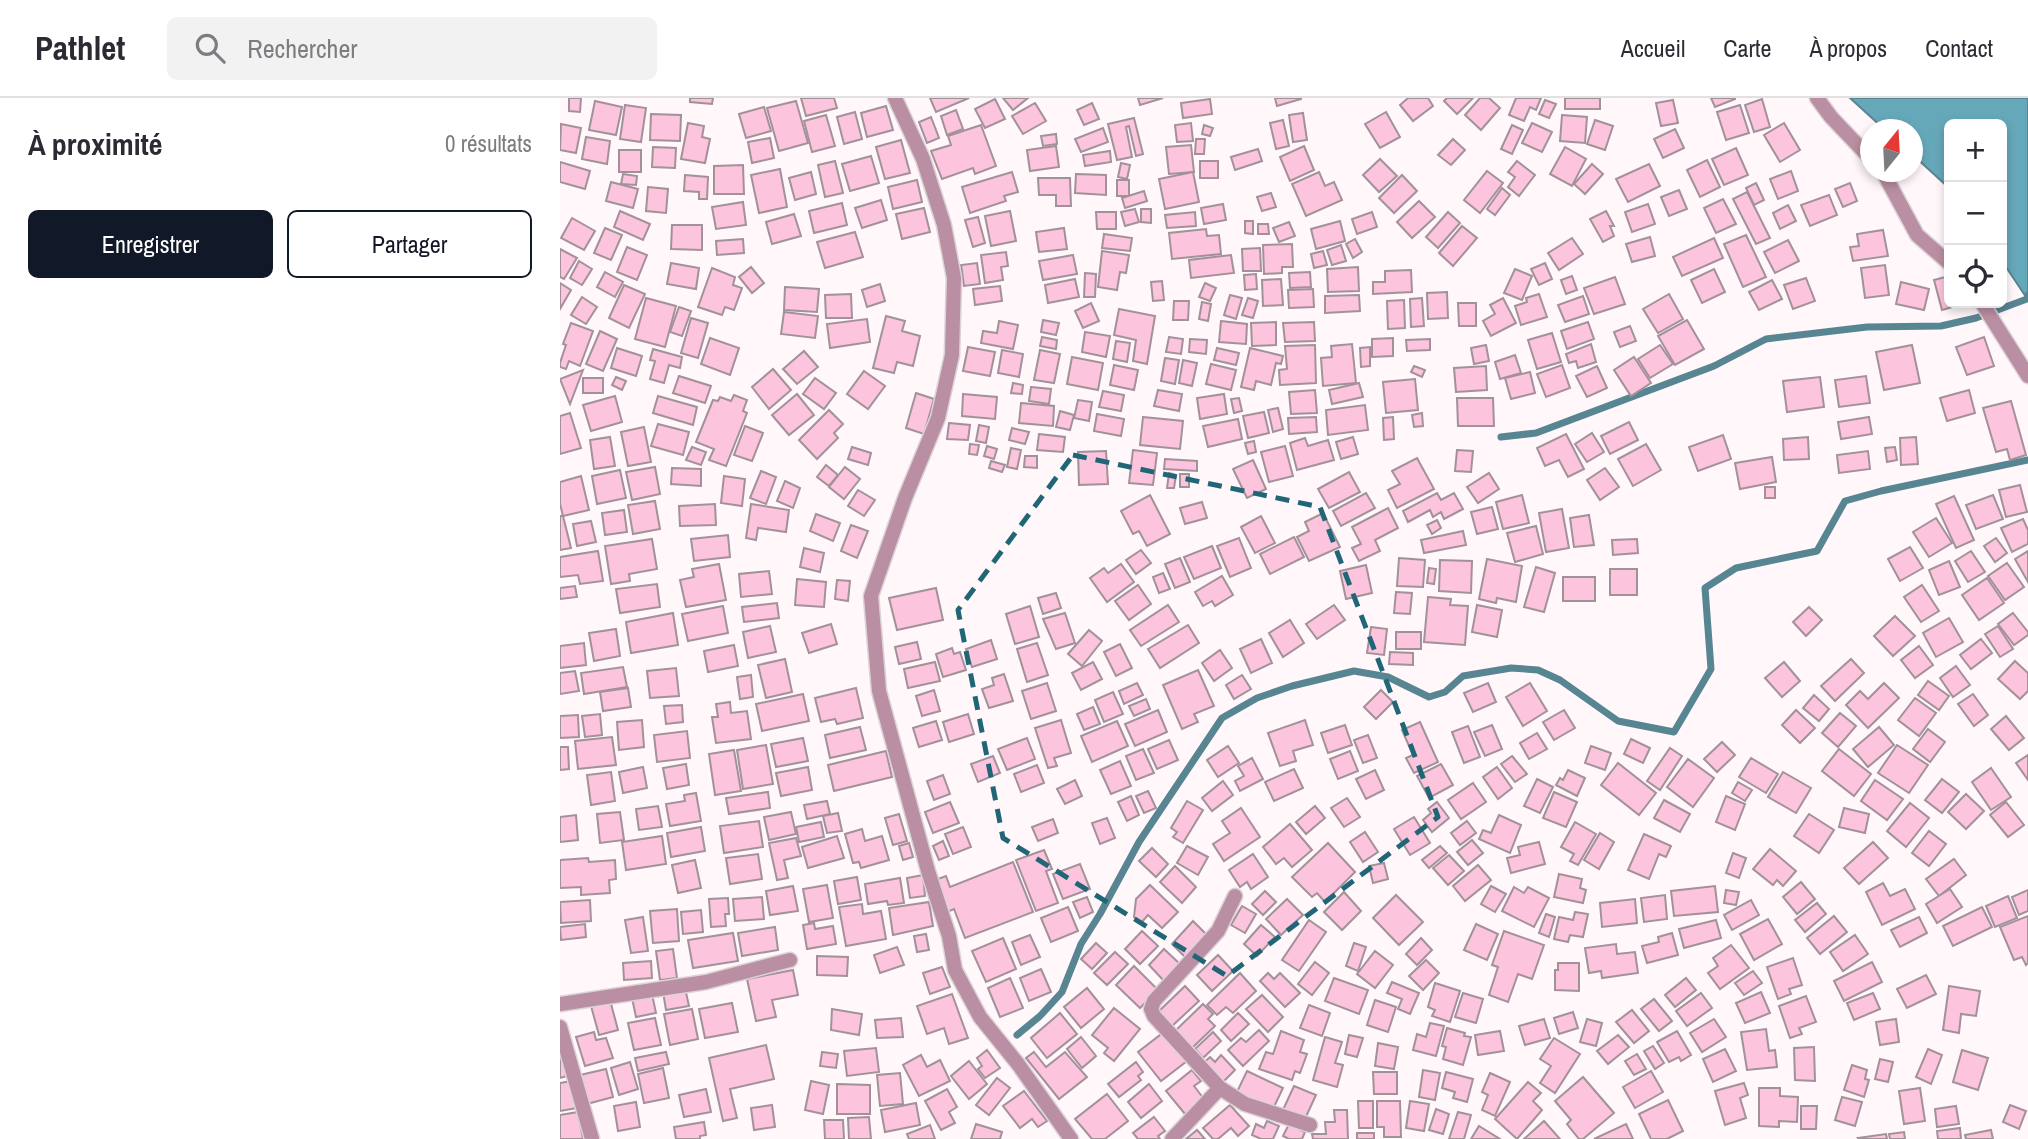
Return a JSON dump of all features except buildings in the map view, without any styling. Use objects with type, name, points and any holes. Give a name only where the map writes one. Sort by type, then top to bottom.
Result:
[{"type":"street","points":[[895,98],[923,159],[944,225],[954,278],[952,355],[938,418],[905,498],[871,596],[879,691],[949,936],[955,970],[980,1017],[1072,1139]]},
{"type":"street","points":[[1817,98],[1860,146]]},
{"type":"street","points":[[1888,182],[1917,234],[1944,258]]},
{"type":"street","points":[[1985,308],[2026,372]]},
{"type":"street","points":[[1235,896],[1218,931],[1154,1001],[1151,1009],[1154,1016],[1220,1088],[1244,1104],[1310,1125]]},
{"type":"street","points":[[560,1004],[706,982],[790,960]]},
{"type":"street","points":[[560,1027],[592,1139]]},
{"type":"street","points":[[1172,1139],[1220,1088]]},
{"type":"highlighted area","points":[[1073,455],[1320,507],[1438,817],[1227,976],[1003,838],[958,610]]},
{"type":"water","points":[[1850,98],[2028,98],[2028,300],[2007,268],[2007,119],[1944,119],[1944,183],[1923,164],[1923,119],[1873,119]]},
{"type":"waterway","points":[[1501,437],[1536,433],[1714,366],[1766,339],[1867,327],[1941,326],[1976,318],[2027,299],[2028,295]]},
{"type":"waterway","points":[[1017,1035],[1040,1016],[1062,992],[1081,944],[1139,842],[1222,718],[1257,698],[1292,686],[1354,671],[1388,677],[1429,697],[1445,692],[1463,676],[1511,668],[1538,670],[1560,680],[1618,721],[1674,732],[1711,669],[1705,588],[1736,568],[1817,551],[1845,501],[2028,460]]}]
